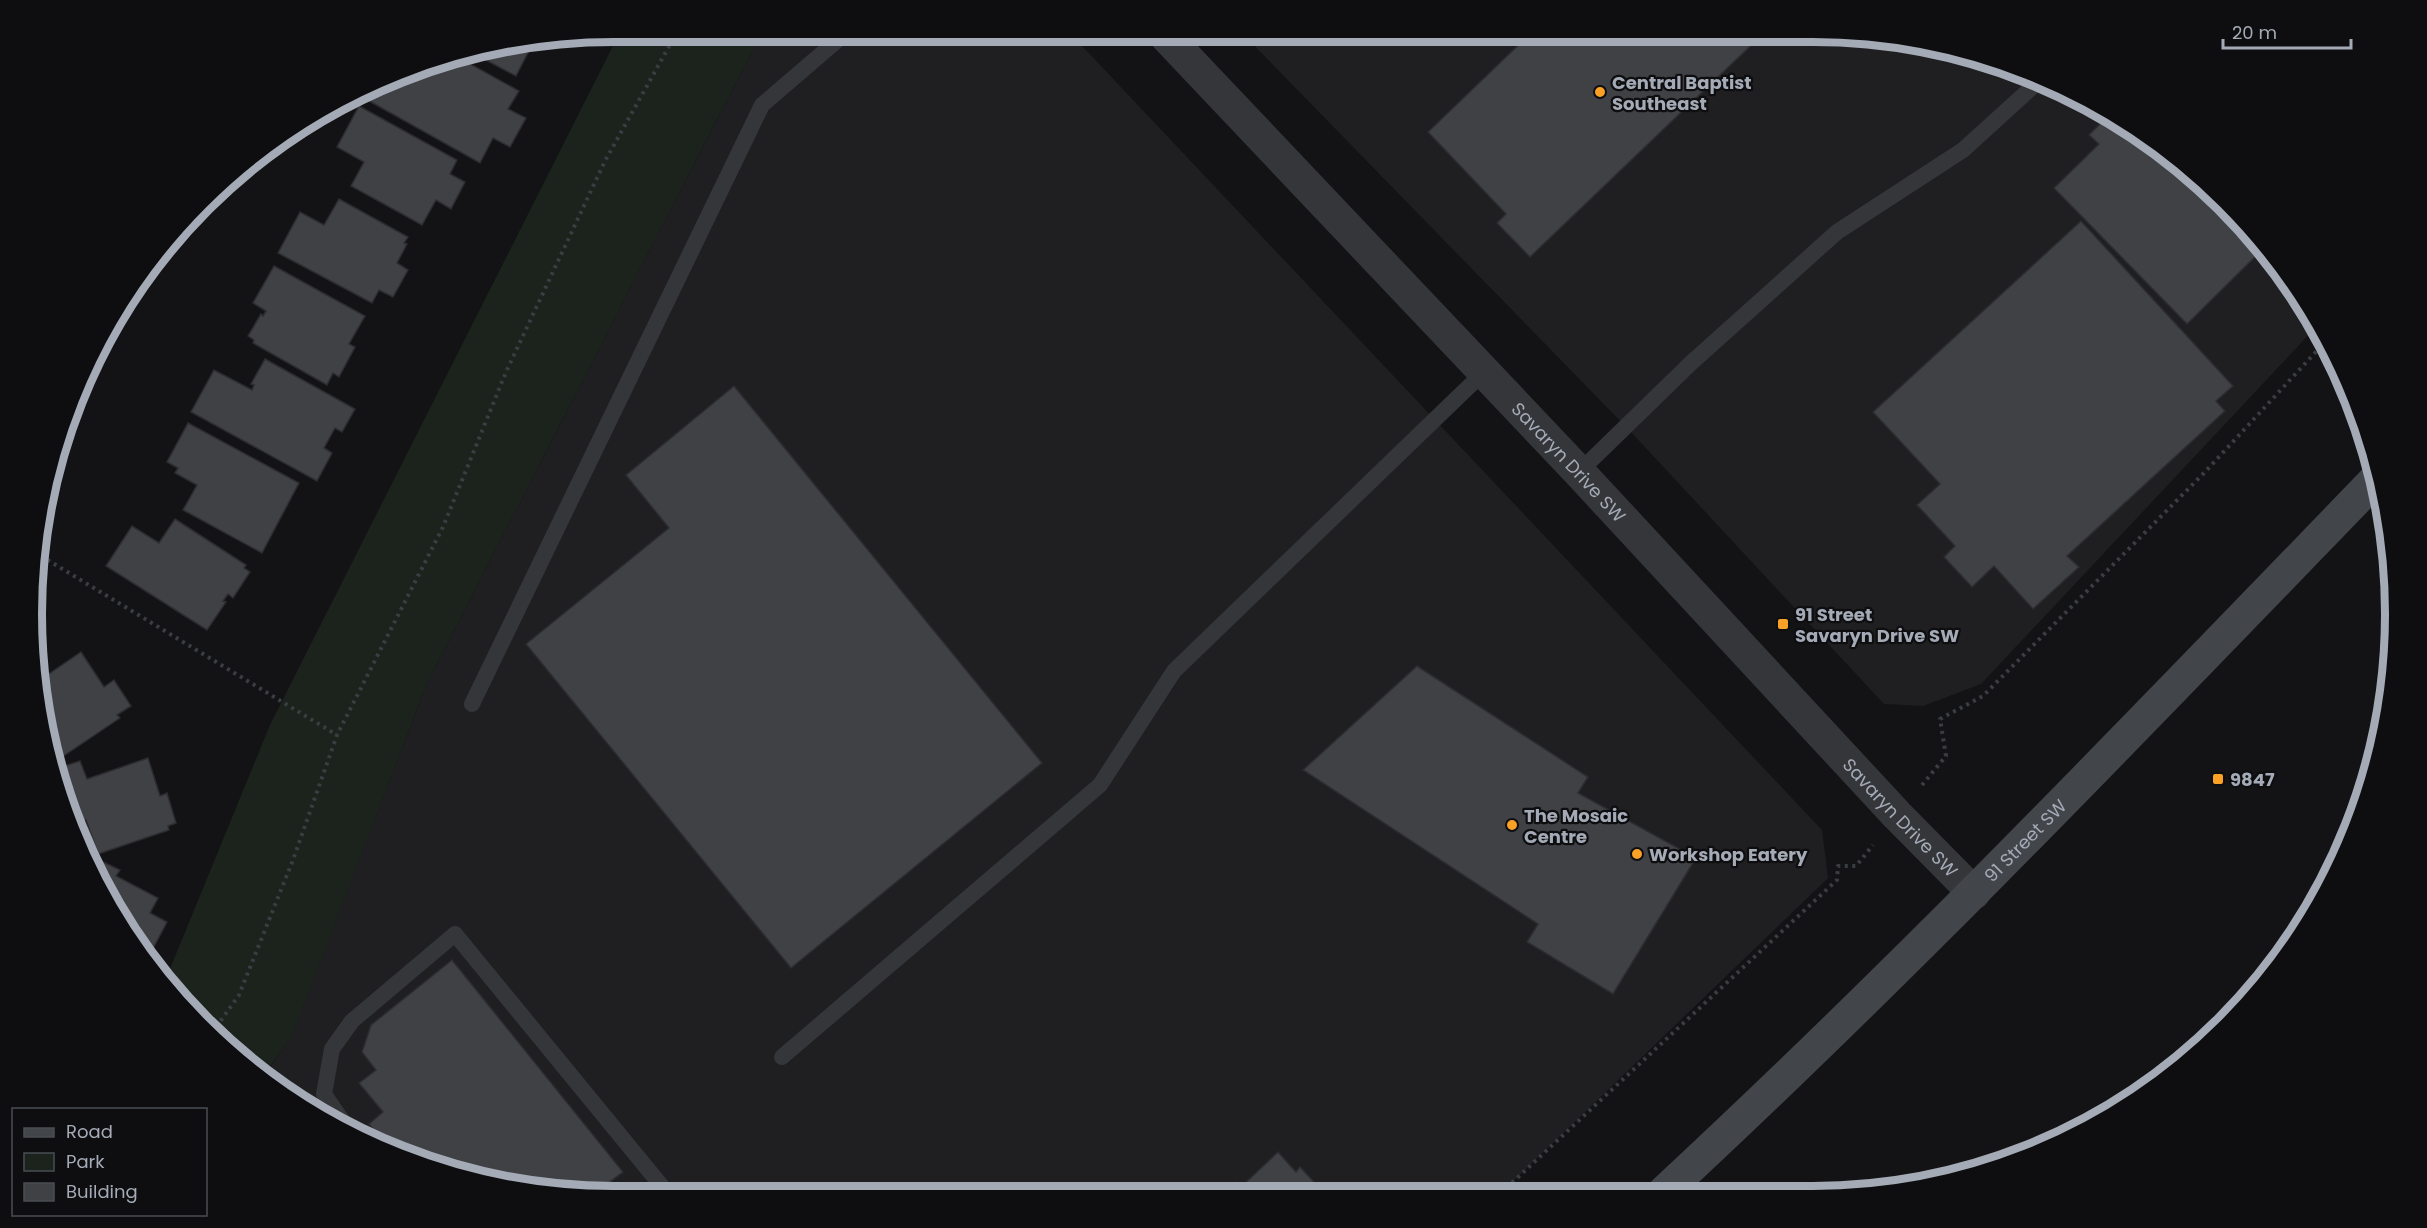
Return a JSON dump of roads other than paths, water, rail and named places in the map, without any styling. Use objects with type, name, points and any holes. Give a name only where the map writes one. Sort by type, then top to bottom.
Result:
[{"type":"main road","name":"91 Street SW","points":[[1670,1186],[1795,1071],[1974,893],[2370,484]]},
{"type":"street","name":"Savaryn Drive SW","points":[[1171,42],[1579,472],[1897,815],[1974,893]]},
{"type":"lane","points":[[472,704],[762,105],[835,42]]},
{"type":"lane","points":[[1579,472],[1691,363],[1837,232],[1963,150],[2033,86]]},
{"type":"lane","points":[[782,1057],[1100,785],[1174,671],[1484,372]]},
{"type":"lane","points":[[338,1114],[324,1094],[332,1049],[352,1021],[455,934],[662,1186]]},
{"type":"place","name":"Central Baptist Southeast","points":[[1600,92]]},
{"type":"place","name":"91 Street Savaryn Drive SW","points":[[1783,624]]},
{"type":"place","name":"9847","points":[[2218,779]]},
{"type":"place","name":"The Mosaic Centre","points":[[1512,825]]},
{"type":"place","name":"Workshop Eatery","points":[[1637,854]]}]
